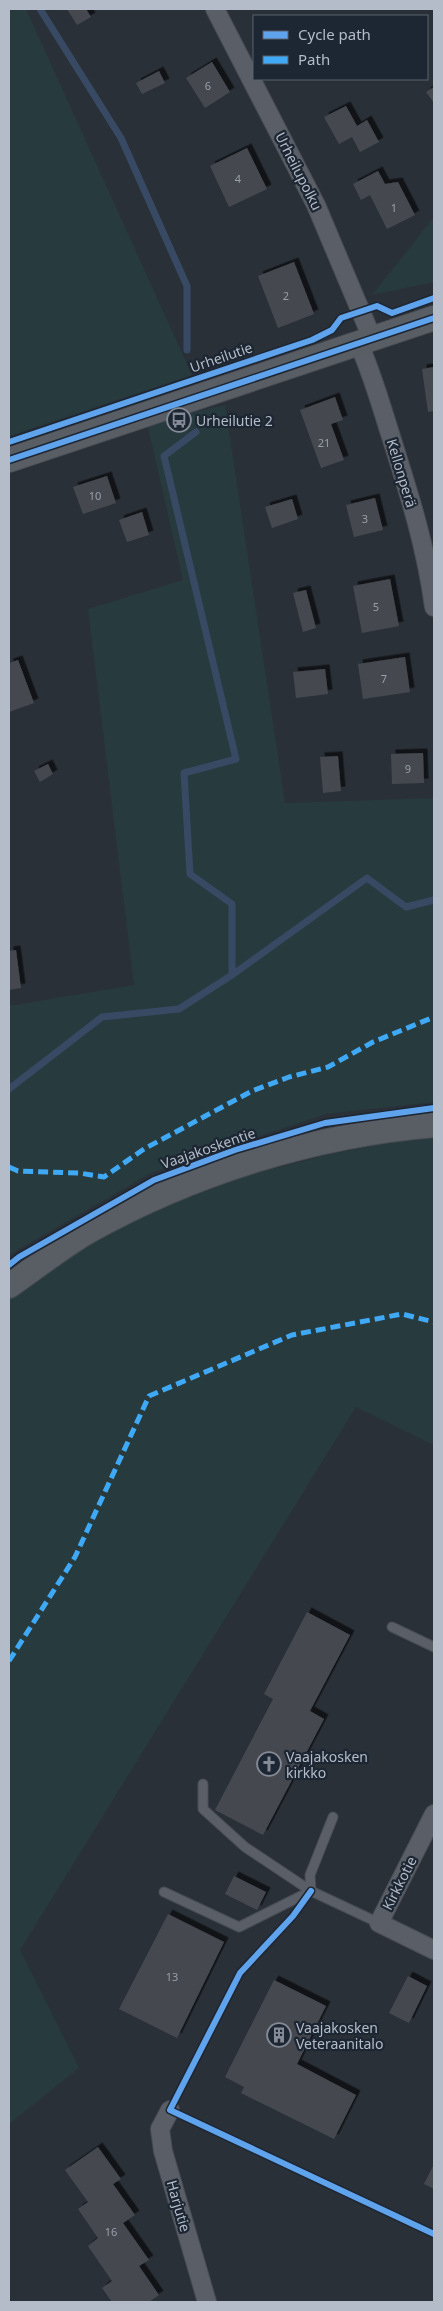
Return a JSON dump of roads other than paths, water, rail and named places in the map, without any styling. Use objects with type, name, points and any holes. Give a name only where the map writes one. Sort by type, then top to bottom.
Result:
[{"type":"main road","points":[[9,460],[434,318]]},
{"type":"main road","name":"Vaajakoskentie","points":[[9,1286],[86,1233],[162,1194],[248,1163],[323,1143],[409,1127],[434,1125]]},
{"type":"street","name":"Urheilupolku","points":[[220,12],[253,78]]},
{"type":"street","name":"Urheilupolku","points":[[254,80],[316,205],[365,340]]},
{"type":"street","name":"Kellonperä","points":[[365,340],[370,368],[418,522],[428,561],[434,607]]},
{"type":"street","name":"Kirkkotie","points":[[434,1814],[379,1923],[434,1950]]},
{"type":"street","name":"Harjutie","points":[[170,2110],[160,2129],[163,2150],[207,2302]]},
{"type":"lane","points":[[392,1627],[434,1646]]},
{"type":"lane","points":[[203,1784],[203,1809],[245,1847],[311,1890],[379,1923]]},
{"type":"lane","points":[[311,1890],[310,1875],[333,1817]]},
{"type":"lane","points":[[164,1892],[239,1927],[311,1890]]},
{"type":"waterway","points":[[40,9],[121,138],[187,286],[187,350]]},
{"type":"waterway","points":[[9,1089],[102,1017],[179,1009],[232,975],[232,904],[190,874],[184,773],[236,759],[164,456],[196,432]]},
{"type":"waterway","points":[[232,975],[367,878],[406,907],[434,900]]},
{"type":"place","name":"Urheilutie 2","points":[[179,420]]},
{"type":"place","name":"Vaajakosken kirkko","points":[[269,1764]]},
{"type":"place","name":"Vaajakosken Veteraanitalo","points":[[279,2035]]}]
